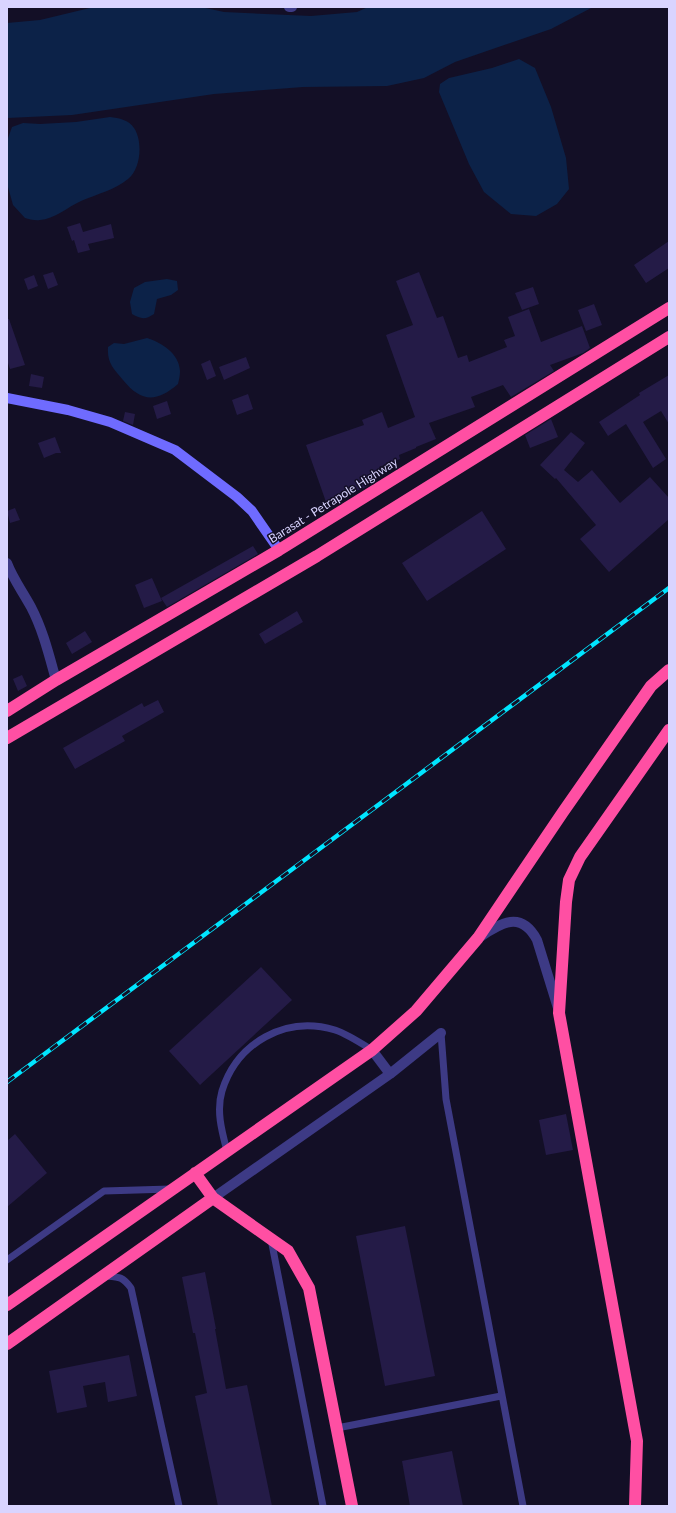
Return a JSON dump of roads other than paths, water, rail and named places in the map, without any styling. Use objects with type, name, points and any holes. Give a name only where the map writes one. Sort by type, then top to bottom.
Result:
[{"type":"highway","name":"Barasat - Petrapole Highway","points":[[7,710],[279,550],[669,308]]},
{"type":"highway","points":[[7,738],[317,556],[669,337]]},
{"type":"highway","points":[[7,1305],[372,1050],[416,1011],[478,938],[563,812],[651,686],[669,670]]},
{"type":"highway","points":[[635,1506],[637,1441],[559,1013],[566,902],[569,880],[580,857],[669,730]]},
{"type":"highway","points":[[195,1173],[213,1198],[288,1251],[309,1288],[352,1506]]},
{"type":"highway","points":[[7,1344],[213,1198]]},
{"type":"street","points":[[7,398],[68,410],[110,422],[175,450],[237,497],[252,511],[279,550]]},
{"type":"street","points":[[7,563],[10,573],[31,607],[44,636],[56,680]]},
{"type":"street","points":[[478,938],[502,923],[510,922],[526,926],[532,932],[536,940],[559,1013]]},
{"type":"street","points":[[213,1198],[390,1074],[441,1034]]},
{"type":"street","points":[[372,1050],[390,1074]]},
{"type":"lane","points":[[227,1151],[220,1121],[222,1092],[233,1066],[253,1044],[278,1030],[306,1025],[335,1030],[372,1050]]},
{"type":"lane","points":[[441,1034],[446,1099],[523,1506]]},
{"type":"lane","points":[[7,1260],[104,1191],[172,1189]]},
{"type":"lane","points":[[271,1239],[323,1506]]},
{"type":"lane","points":[[104,1276],[125,1279],[131,1288],[179,1506]]},
{"type":"lane","points":[[337,1428],[501,1396]]},
{"type":"water","points":[[94,7],[201,7],[224,12],[311,16],[357,12],[368,7],[593,7],[551,29],[455,62],[424,78],[387,86],[303,87],[214,94],[72,115],[7,118],[7,23],[40,20]]},
{"type":"water","points":[[519,59],[535,68],[551,107],[566,158],[569,189],[557,204],[536,216],[511,214],[484,192],[469,164],[439,92],[440,84],[449,78],[492,68]]},
{"type":"water","points":[[110,117],[127,121],[134,128],[139,140],[138,162],[136,169],[128,179],[106,192],[81,201],[45,219],[32,220],[25,218],[13,205],[8,187],[7,141],[12,127],[23,123],[40,124],[76,122]]},
{"type":"water","points":[[167,279],[177,281],[178,290],[171,295],[157,299],[154,314],[143,318],[132,314],[130,302],[134,288],[145,282]]},
{"type":"water","points":[[147,338],[164,346],[173,354],[177,359],[180,371],[178,384],[156,397],[143,396],[136,393],[114,369],[108,353],[108,347],[114,343],[124,344]]},
{"type":"railway","points":[[7,1082],[669,588]]}]
